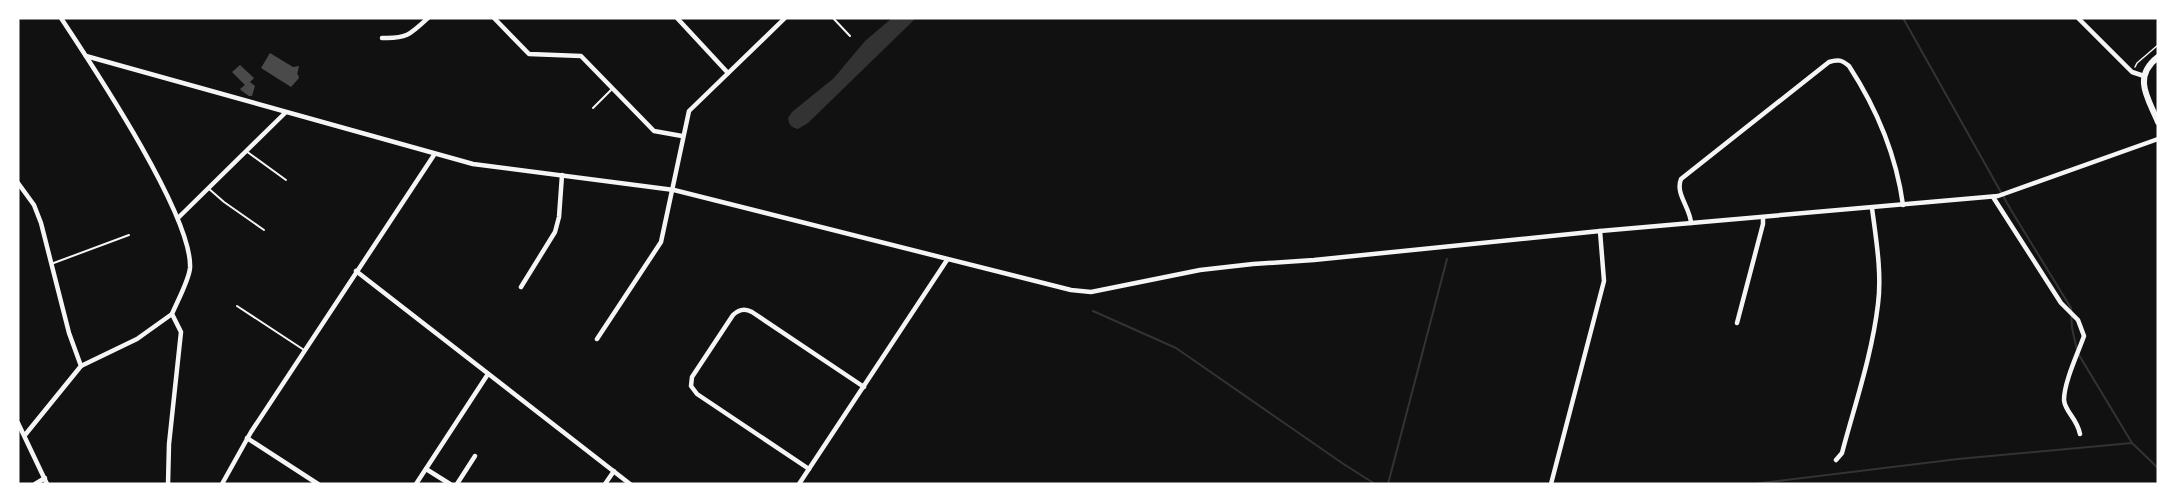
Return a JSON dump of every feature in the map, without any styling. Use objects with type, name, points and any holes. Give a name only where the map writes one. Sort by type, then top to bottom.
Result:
[{"type":"street","points":[[25,435],[81,366],[136,339],[172,314],[190,268],[178,218],[147,158],[61,18]]},
{"type":"street","points":[[382,38],[401,38],[412,33],[428,18]]},
{"type":"street","points":[[494,18],[529,54],[581,56],[654,131],[682,136]]},
{"type":"street","points":[[597,339],[661,242],[674,190],[682,136],[689,111],[785,18]]},
{"type":"street","points":[[2078,18],[2133,72],[2144,76]]},
{"type":"street","points":[[680,19],[728,72]]},
{"type":"street","points":[[86,56],[473,164],[674,190],[760,210],[947,260],[1071,290],[1091,292],[1200,270],[1253,264],[1995,196],[2158,140]]},
{"type":"street","points":[[2158,57],[2149,65],[2144,76],[2144,90],[2158,122]]},
{"type":"street","points":[[1691,223],[1690,213],[1679,192],[1681,179],[1820,69],[1835,60],[1843,61],[1849,66],[1875,109],[1892,153],[1900,181],[1903,205]]},
{"type":"street","points":[[178,218],[285,113]]},
{"type":"street","points":[[222,484],[247,438],[434,154]]},
{"type":"street","points":[[521,287],[555,232],[559,220],[562,175]]},
{"type":"street","points":[[18,183],[34,205],[69,333],[81,366]]},
{"type":"street","points":[[1995,196],[2036,266],[2065,308],[2078,320],[2084,336],[2074,359],[2064,401],[2069,413],[2078,422],[2080,434]]},
{"type":"street","points":[[1836,460],[1842,453],[1870,350],[1879,302],[1878,262],[1872,207]]},
{"type":"street","points":[[1737,323],[1763,217]]},
{"type":"street","points":[[1551,484],[1604,281],[1600,231]]},
{"type":"street","points":[[799,484],[947,260]]},
{"type":"street","points":[[356,271],[630,484]]},
{"type":"street","points":[[809,468],[697,394],[691,386],[691,378],[733,315],[743,309],[752,312],[864,387]]},
{"type":"street","points":[[168,484],[169,444],[181,332],[172,314]]},
{"type":"street","points":[[416,484],[488,374]]},
{"type":"street","points":[[18,423],[46,481],[35,484]]},
{"type":"street","points":[[247,438],[318,484]]},
{"type":"street","points":[[457,484],[474,456]]},
{"type":"street","points":[[426,469],[450,484]]},
{"type":"street","points":[[605,484],[614,471]]},
{"type":"lane","points":[[833,18],[850,36]]},
{"type":"lane","points":[[593,108],[613,88]]},
{"type":"lane","points":[[246,151],[286,180]]},
{"type":"lane","points":[[208,188],[264,230]]},
{"type":"lane","points":[[51,264],[129,235]]},
{"type":"lane","points":[[237,306],[304,350]]},
{"type":"path","points":[[2133,72],[2137,63],[2158,45]]},
{"type":"shaded area","points":[[892,18],[916,18],[808,123],[798,129],[791,125],[788,118],[792,112],[834,78],[865,41]]},
{"type":"building","points":[[270,53],[293,67],[299,66],[297,75],[299,78],[291,87],[261,68]]},
{"type":"building","points":[[240,65],[254,78],[250,82],[255,86],[252,96],[240,89],[245,85],[232,72]]},
{"type":"waterway","points":[[1903,18],[2011,210],[2071,308],[2072,328],[2077,350]]},
{"type":"waterway","points":[[1388,484],[1447,259]]},
{"type":"waterway","points":[[1093,311],[1176,348],[1375,484]]},
{"type":"waterway","points":[[2079,355],[2132,443],[2158,468]]},
{"type":"waterway","points":[[1753,484],[1958,459],[2132,443]]}]
